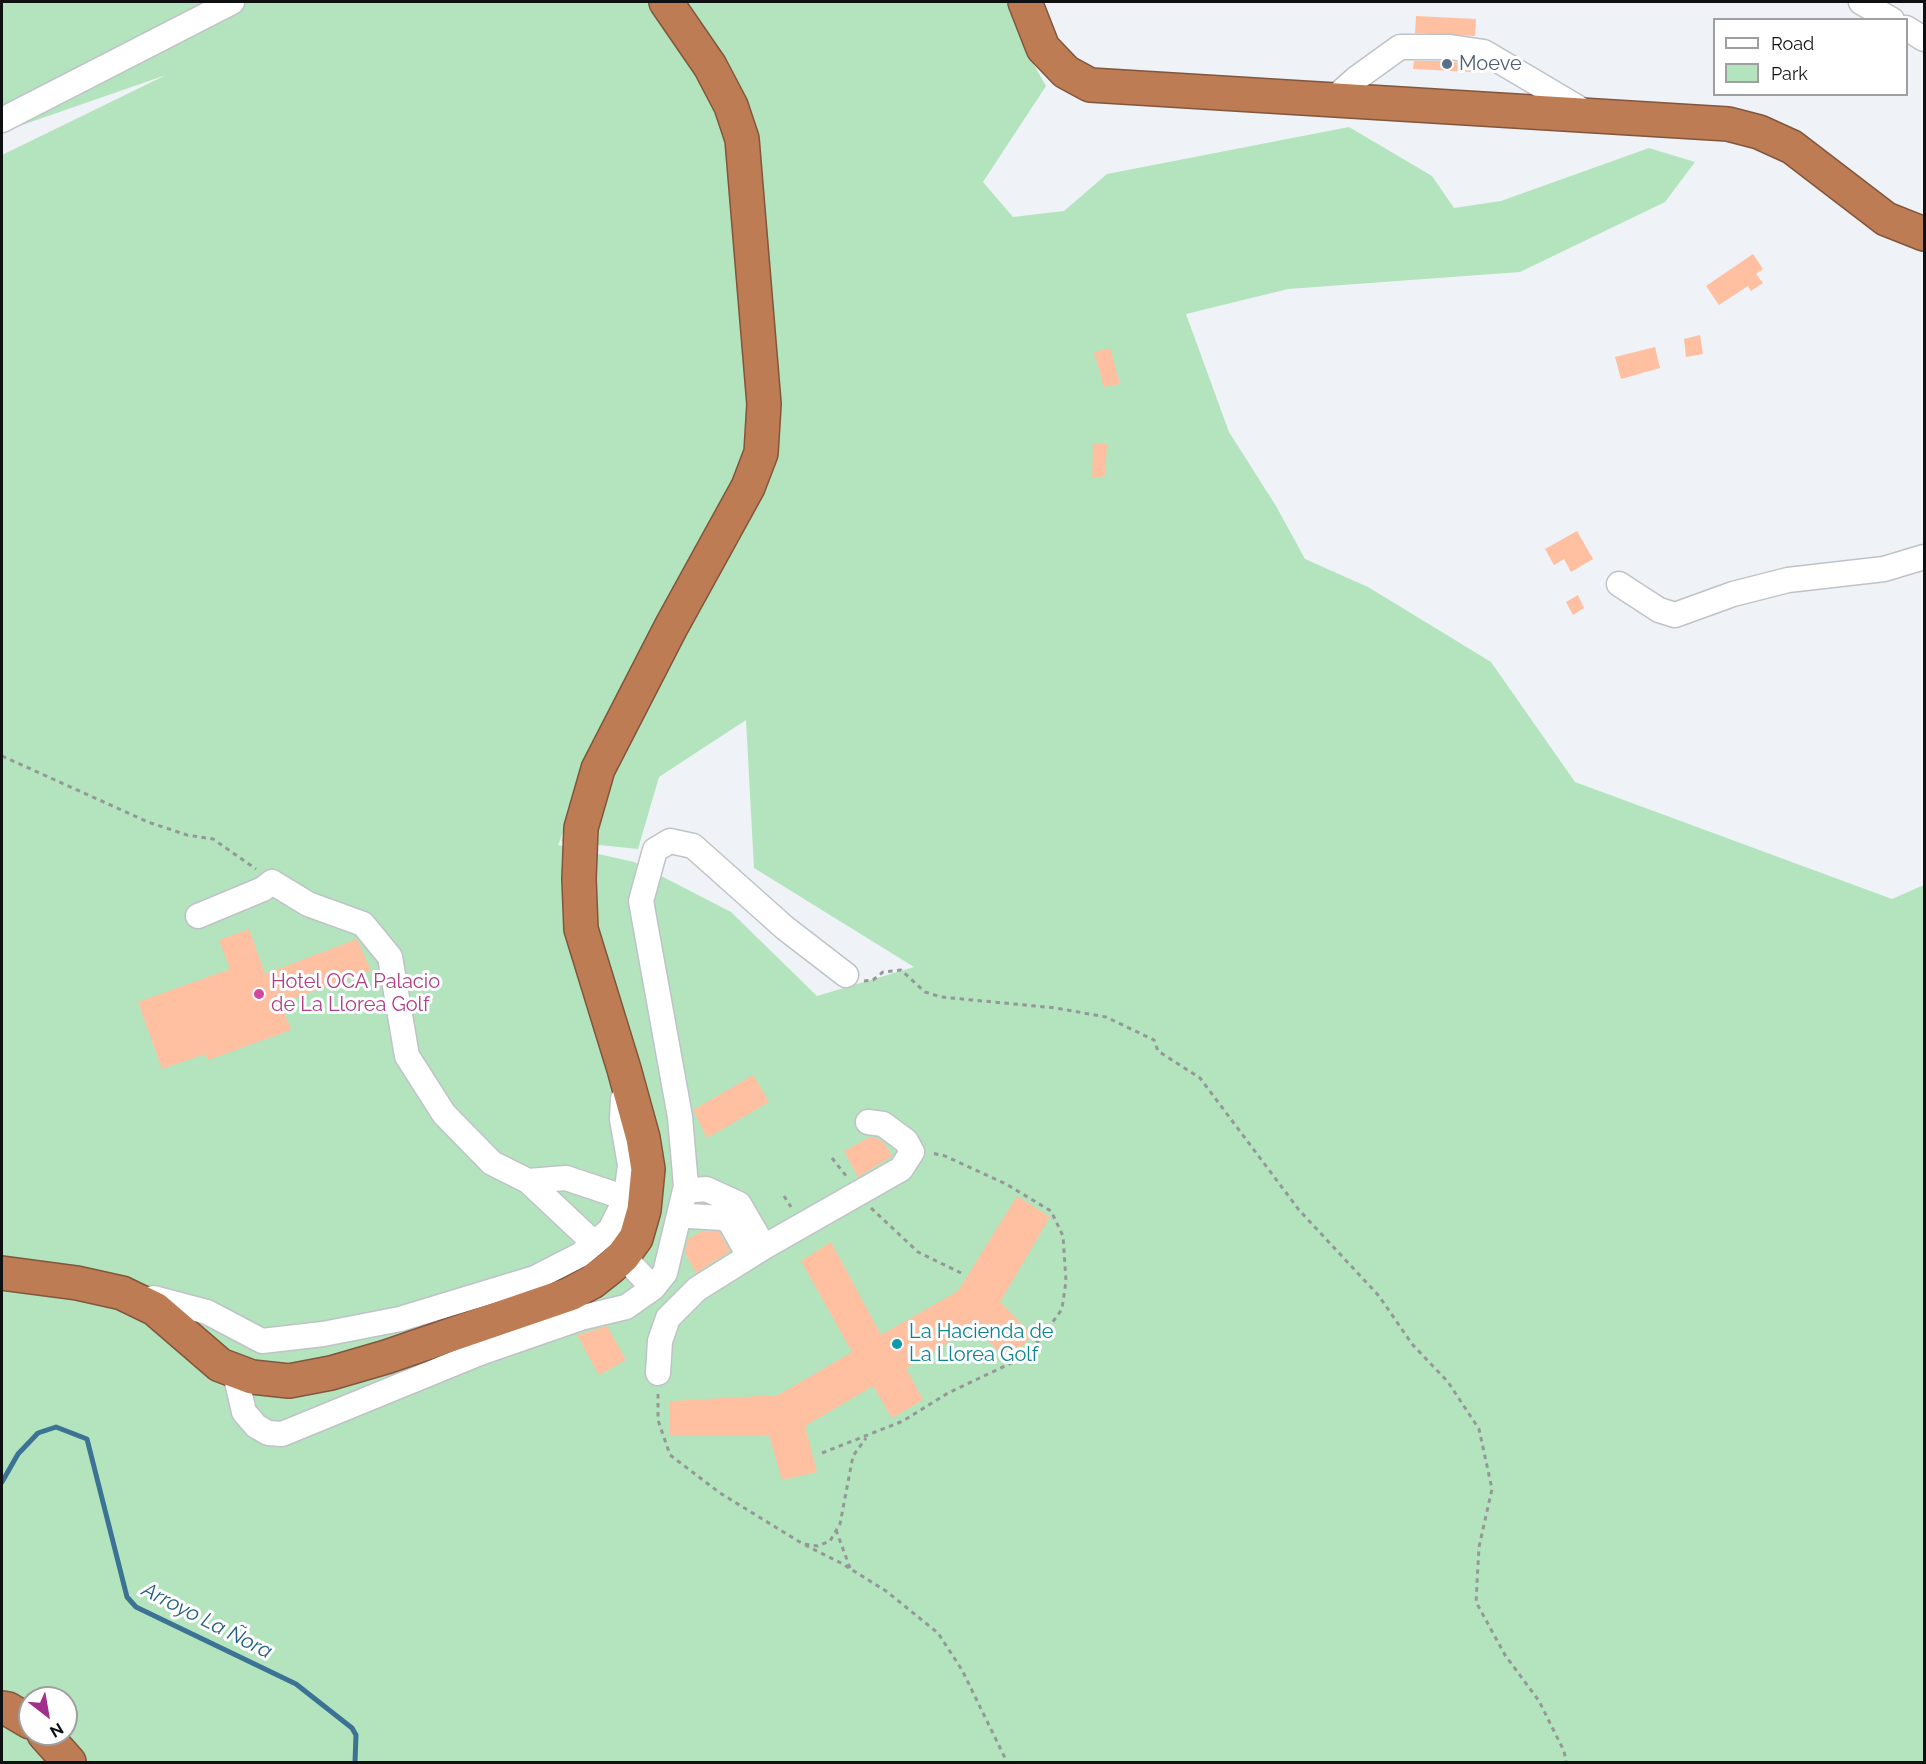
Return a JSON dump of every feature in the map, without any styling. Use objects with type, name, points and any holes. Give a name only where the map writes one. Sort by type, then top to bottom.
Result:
[{"type":"highway","points":[[2,1273],[77,1283],[122,1293],[154,1310],[220,1365],[252,1377],[288,1381],[331,1373],[386,1357],[529,1310],[570,1294],[592,1282],[608,1250],[636,1238],[644,1210],[648,1169],[643,1138],[624,1069],[581,929],[579,879],[581,828],[598,769],[671,627],[748,487],[762,453],[764,404],[742,139],[731,106],[710,66],[666,2]]},
{"type":"highway","points":[[1025,2],[1043,48],[1066,72],[1090,85],[1728,124],[1759,132],[1792,147],[1886,219],[1924,234]]},
{"type":"highway","points":[[2,1708],[18,1715]]},
{"type":"highway","points":[[55,1746],[69,1762]]},
{"type":"street","points":[[2,120],[232,2]]},
{"type":"street","points":[[1861,2],[1889,18]]},
{"type":"street","points":[[1908,29],[1924,39]]},
{"type":"street","points":[[1332,100],[1356,78],[1400,47],[1450,47],[1484,52],[1591,116]]},
{"type":"street","points":[[1619,584],[1659,610],[1675,615],[1733,594],[1788,580],[1884,568],[1924,557]]},
{"type":"street","points":[[262,1341],[240,1373],[244,1412],[256,1426],[268,1433],[282,1434],[480,1353],[584,1317],[626,1307],[653,1288],[665,1273],[685,1191],[680,1117],[641,901],[655,850],[670,841],[693,846],[785,928],[846,975]]},
{"type":"street","points":[[198,916],[263,889],[272,882],[308,904],[363,924],[376,937],[390,957],[407,1056],[444,1114],[492,1162],[528,1181],[653,1288]]},
{"type":"street","points":[[658,1373],[660,1341],[668,1318],[697,1289],[756,1251],[901,1169],[912,1152],[906,1141],[883,1124],[868,1122]]},
{"type":"street","points":[[528,1181],[566,1178],[617,1195]]},
{"type":"street","points":[[685,1191],[706,1189],[739,1204],[756,1251]]},
{"type":"street","points":[[689,1216],[723,1218],[730,1222],[756,1251]]},
{"type":"street","points":[[136,1300],[154,1298],[207,1312],[262,1341],[323,1334],[400,1319],[535,1278],[580,1255],[608,1250]]},
{"type":"path","points":[[2,756],[148,822],[187,835],[213,839],[272,882]]},
{"type":"path","points":[[846,975],[860,982],[873,980],[883,972],[901,970],[925,992],[941,997],[1056,1008],[1106,1017],[1154,1041],[1158,1051],[1200,1078],[1299,1210],[1379,1296],[1412,1344],[1448,1382],[1479,1429],[1492,1489],[1479,1547],[1476,1602],[1505,1655],[1539,1701],[1564,1751],[1566,1762]]},
{"type":"path","points":[[822,1453],[867,1437],[903,1420],[948,1393],[1024,1357],[1046,1333],[1062,1309],[1066,1281],[1063,1236],[1051,1211],[1006,1184],[945,1156],[912,1152]]},
{"type":"path","points":[[832,1158],[859,1193],[918,1252],[961,1273]]},
{"type":"path","points":[[658,1373],[658,1420],[670,1455],[720,1494],[803,1544],[851,1569],[886,1592],[938,1633],[962,1670],[1007,1762]]},
{"type":"path","points":[[803,1544],[818,1546],[830,1541],[840,1524],[853,1456],[867,1437]]},
{"type":"path","points":[[836,1530],[851,1569]]},
{"type":"green space","points":[[2,2],[1007,2],[1026,51],[1046,86],[983,182],[1013,217],[1064,211],[1107,174],[1349,127],[1432,176],[1454,208],[1501,201],[1649,148],[1695,162],[1665,202],[1520,272],[1288,289],[1186,314],[1229,432],[1276,506],[1305,559],[1368,587],[1491,662],[1575,782],[1892,899],[1924,885],[1924,1762],[2,1762],[2,155],[166,75],[2,132]],"holes":[[[746,720],[754,868],[914,967],[817,996],[731,912],[634,862],[558,845],[598,747],[561,841],[638,849],[659,777]]]},
{"type":"building","points":[[1416,16],[1476,19],[1475,36],[1415,33]]},
{"type":"building","points":[[1414,61],[1449,61],[1473,65],[1473,72],[1413,69]]},
{"type":"building","points":[[1753,254],[1763,269],[1756,274],[1763,283],[1751,291],[1748,286],[1719,305],[1706,286]]},
{"type":"building","points":[[1700,335],[1703,354],[1686,357],[1684,339]]},
{"type":"building","points":[[1655,347],[1660,368],[1621,379],[1615,357]]},
{"type":"building","points":[[1110,348],[1120,384],[1104,387],[1094,352]]},
{"type":"building","points":[[1093,443],[1107,444],[1105,476],[1092,478]]},
{"type":"building","points":[[1577,531],[1593,559],[1571,572],[1564,559],[1554,565],[1545,549]]},
{"type":"building","points":[[1578,595],[1584,608],[1573,615],[1566,602]]},
{"type":"building","points":[[249,929],[265,974],[357,939],[371,971],[281,1003],[291,1030],[208,1060],[205,1054],[162,1069],[138,1002],[230,969],[219,940]]},
{"type":"building","points":[[753,1075],[769,1102],[707,1138],[693,1110]]},
{"type":"building","points":[[870,1137],[877,1138],[885,1144],[892,1156],[858,1177],[844,1151]]},
{"type":"building","name":"La Hacienda de La Llorea Golf","points":[[1017,1196],[1050,1217],[1000,1302],[1033,1335],[1008,1361],[974,1327],[906,1368],[923,1400],[892,1418],[873,1386],[805,1426],[817,1472],[782,1480],[769,1435],[670,1436],[670,1401],[778,1395],[852,1352],[801,1261],[831,1242],[881,1335],[958,1291]]},
{"type":"building","points":[[702,1231],[719,1232],[730,1251],[696,1273],[685,1253],[688,1239]]},
{"type":"building","points":[[607,1326],[626,1360],[599,1375],[577,1335]]},
{"type":"waterway","name":"Arroyo La Ñora","points":[[2,1482],[18,1454],[38,1433],[56,1427],[87,1439],[127,1597],[136,1607],[296,1684],[352,1728],[356,1735],[355,1762]]},
{"type":"place","name":"Moeve","points":[[1447,64]]},
{"type":"place","name":"Hotel OCA Palacio de La Llorea Golf","points":[[259,994]]},
{"type":"place","name":"La Hacienda de La Llorea Golf","points":[[897,1344]]}]
